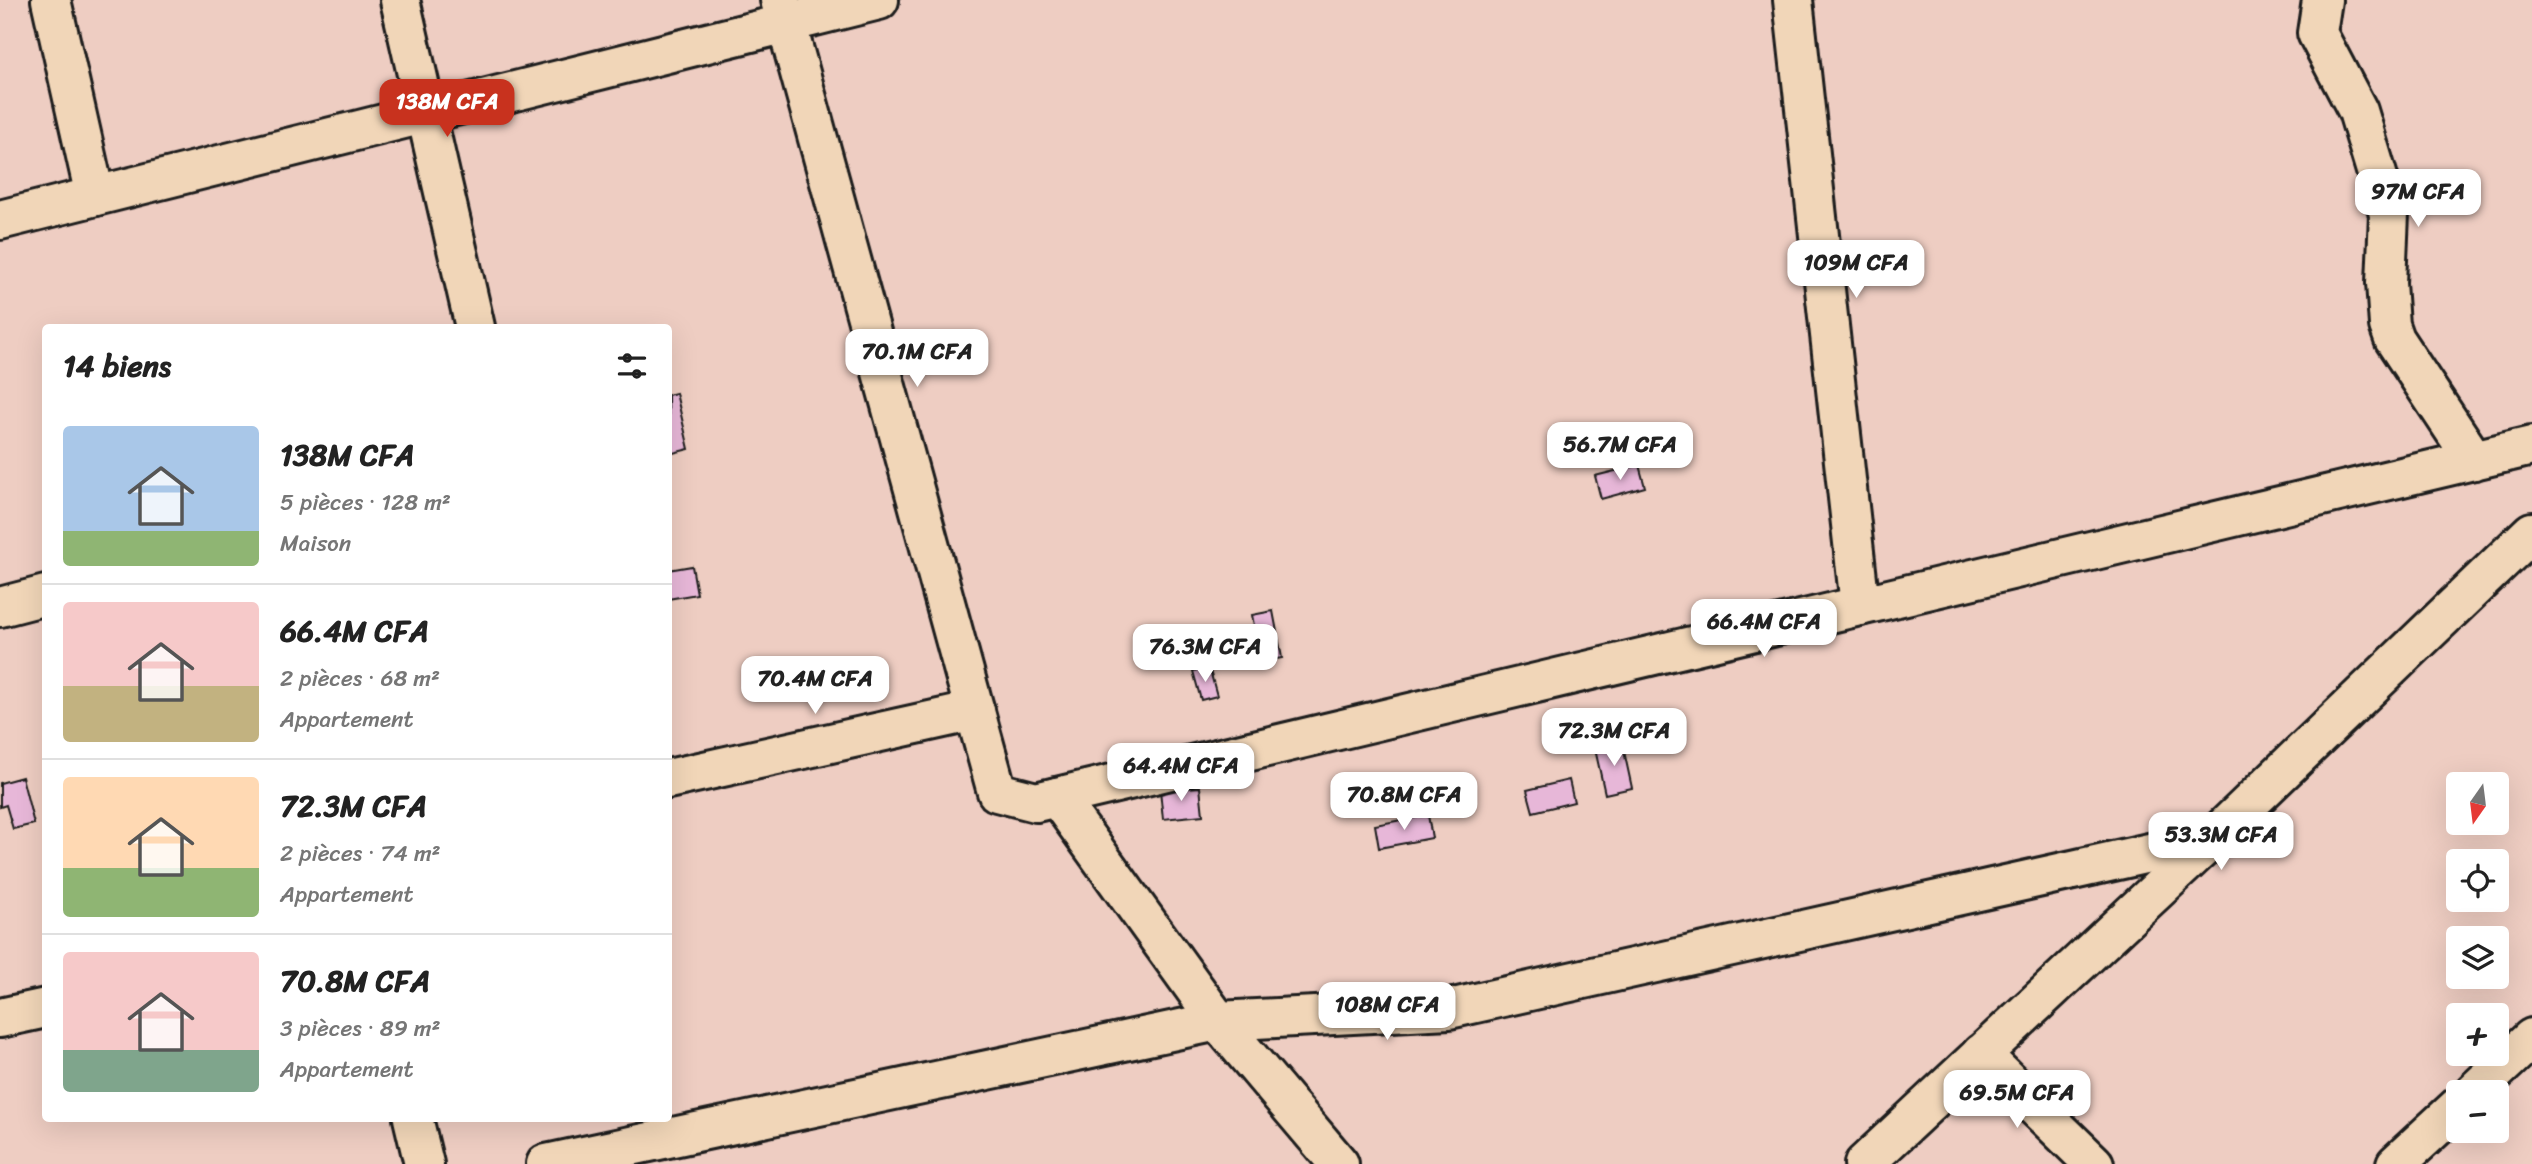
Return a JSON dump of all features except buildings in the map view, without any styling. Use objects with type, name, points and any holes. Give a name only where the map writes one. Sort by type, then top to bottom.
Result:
[{"type":"street","points":[[51,0],[95,196]]},
{"type":"street","points":[[400,0],[474,324]]},
{"type":"street","points":[[0,220],[426,113],[783,11],[879,0]]},
{"type":"street","points":[[1793,0],[1860,606]]},
{"type":"street","points":[[2322,0],[2317,33],[2358,111],[2389,214],[2386,283],[2389,325],[2394,339],[2474,460]]},
{"type":"street","points":[[783,11],[997,792],[1036,802],[2532,446]]},
{"type":"street","points":[[1864,1164],[2212,839],[2532,532]]},
{"type":"street","points":[[0,607],[42,596]]},
{"type":"street","points":[[672,778],[975,711]]},
{"type":"street","points":[[1057,797],[1218,1021],[1339,1164]]},
{"type":"street","points":[[546,1164],[1218,1021],[1449,1009],[2212,839]]},
{"type":"street","points":[[0,1018],[42,1009]]},
{"type":"street","points":[[2487,1080],[2532,1038]]},
{"type":"street","points":[[1981,1054],[2094,1164]]},
{"type":"street","points":[[2396,1164],[2446,1118]]},
{"type":"street","points":[[414,1122],[424,1164]]}]
